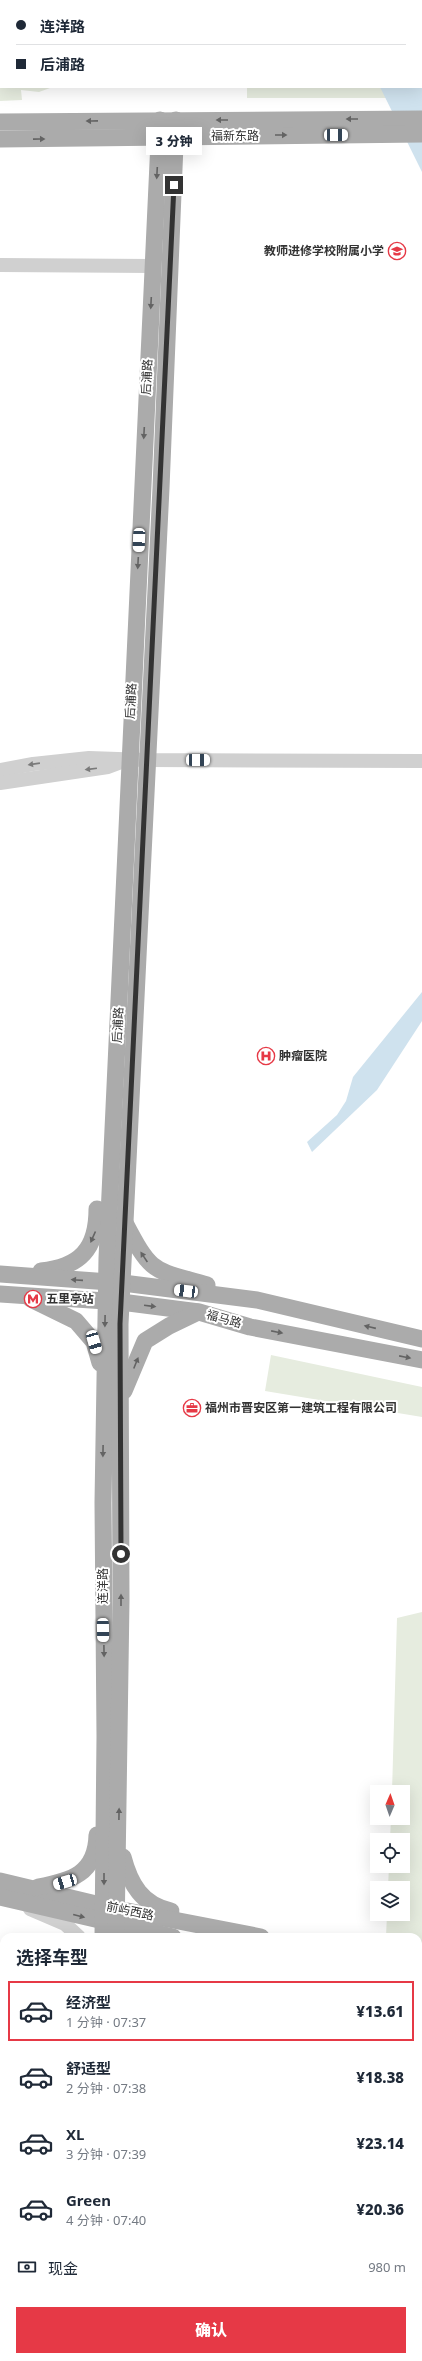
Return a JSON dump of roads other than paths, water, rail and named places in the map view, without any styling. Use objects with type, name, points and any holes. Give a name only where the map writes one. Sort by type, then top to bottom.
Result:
[{"type":"main road","name":"福新东路","points":[[0,139],[168,128],[422,119]]},
{"type":"main road","name":"福新东路","points":[[0,122],[398,135],[422,134]]},
{"type":"main road","name":"后浦路","points":[[115,1283],[112,1145],[128,759],[152,266],[168,128]]},
{"type":"main road","name":"后浦路","points":[[115,1283],[125,1222],[147,760],[168,128]]},
{"type":"main road","points":[[1,1274],[60,1268],[72,1263],[82,1255],[96,1232],[98,1194],[112,1145]]},
{"type":"main road","points":[[125,1222],[146,1260],[156,1269],[257,1300]]},
{"type":"main road","name":"福马路","points":[[1,1274],[115,1283],[257,1300],[422,1339]]},
{"type":"main road","name":"连洋路","points":[[110,1923],[103,1599],[104,1378],[115,1283]]},
{"type":"main road","name":"福马路","points":[[0,1294],[114,1302],[199,1312],[250,1327],[422,1360]]},
{"type":"main road","points":[[22,1295],[76,1321],[94,1342],[104,1378]]},
{"type":"main road","name":"连洋路","points":[[110,1923],[119,1840],[121,1399],[114,1302]]},
{"type":"main road","points":[[121,1399],[145,1341],[168,1326],[199,1312]]},
{"type":"main road","points":[[33,1888],[72,1879],[87,1867],[93,1856],[96,1844],[98,1784],[105,1736]]},
{"type":"main road","points":[[119,1840],[132,1884],[143,1898],[153,1906],[255,1933]]},
{"type":"main road","name":"前屿西路","points":[[0,1882],[33,1888],[110,1923],[218,1933]]},
{"type":"main road","name":"前屿西路","points":[[3,1898],[154,1933]]},
{"type":"street","points":[[0,265],[152,266]]},
{"type":"street","points":[[0,770],[71,759],[108,757],[147,760],[422,761]]},
{"type":"street","points":[[0,783],[108,767],[128,759]]},
{"type":"street","points":[[3,1898],[65,1924],[75,1933]]},
{"type":"water","points":[[380,88],[422,88],[422,172]]},
{"type":"water","points":[[422,992],[422,1021],[377,1090],[312,1152],[307,1142],[337,1115],[346,1101],[353,1077]]},
{"type":"place","name":"教师进修学校附属小学","points":[[397,251]]},
{"type":"place","name":"肿瘤医院","points":[[266,1056]]},
{"type":"place","name":"五里亭站","points":[[33,1299]]},
{"type":"place","name":"福州市晋安区第一建筑工程有限公司","points":[[192,1408]]}]
